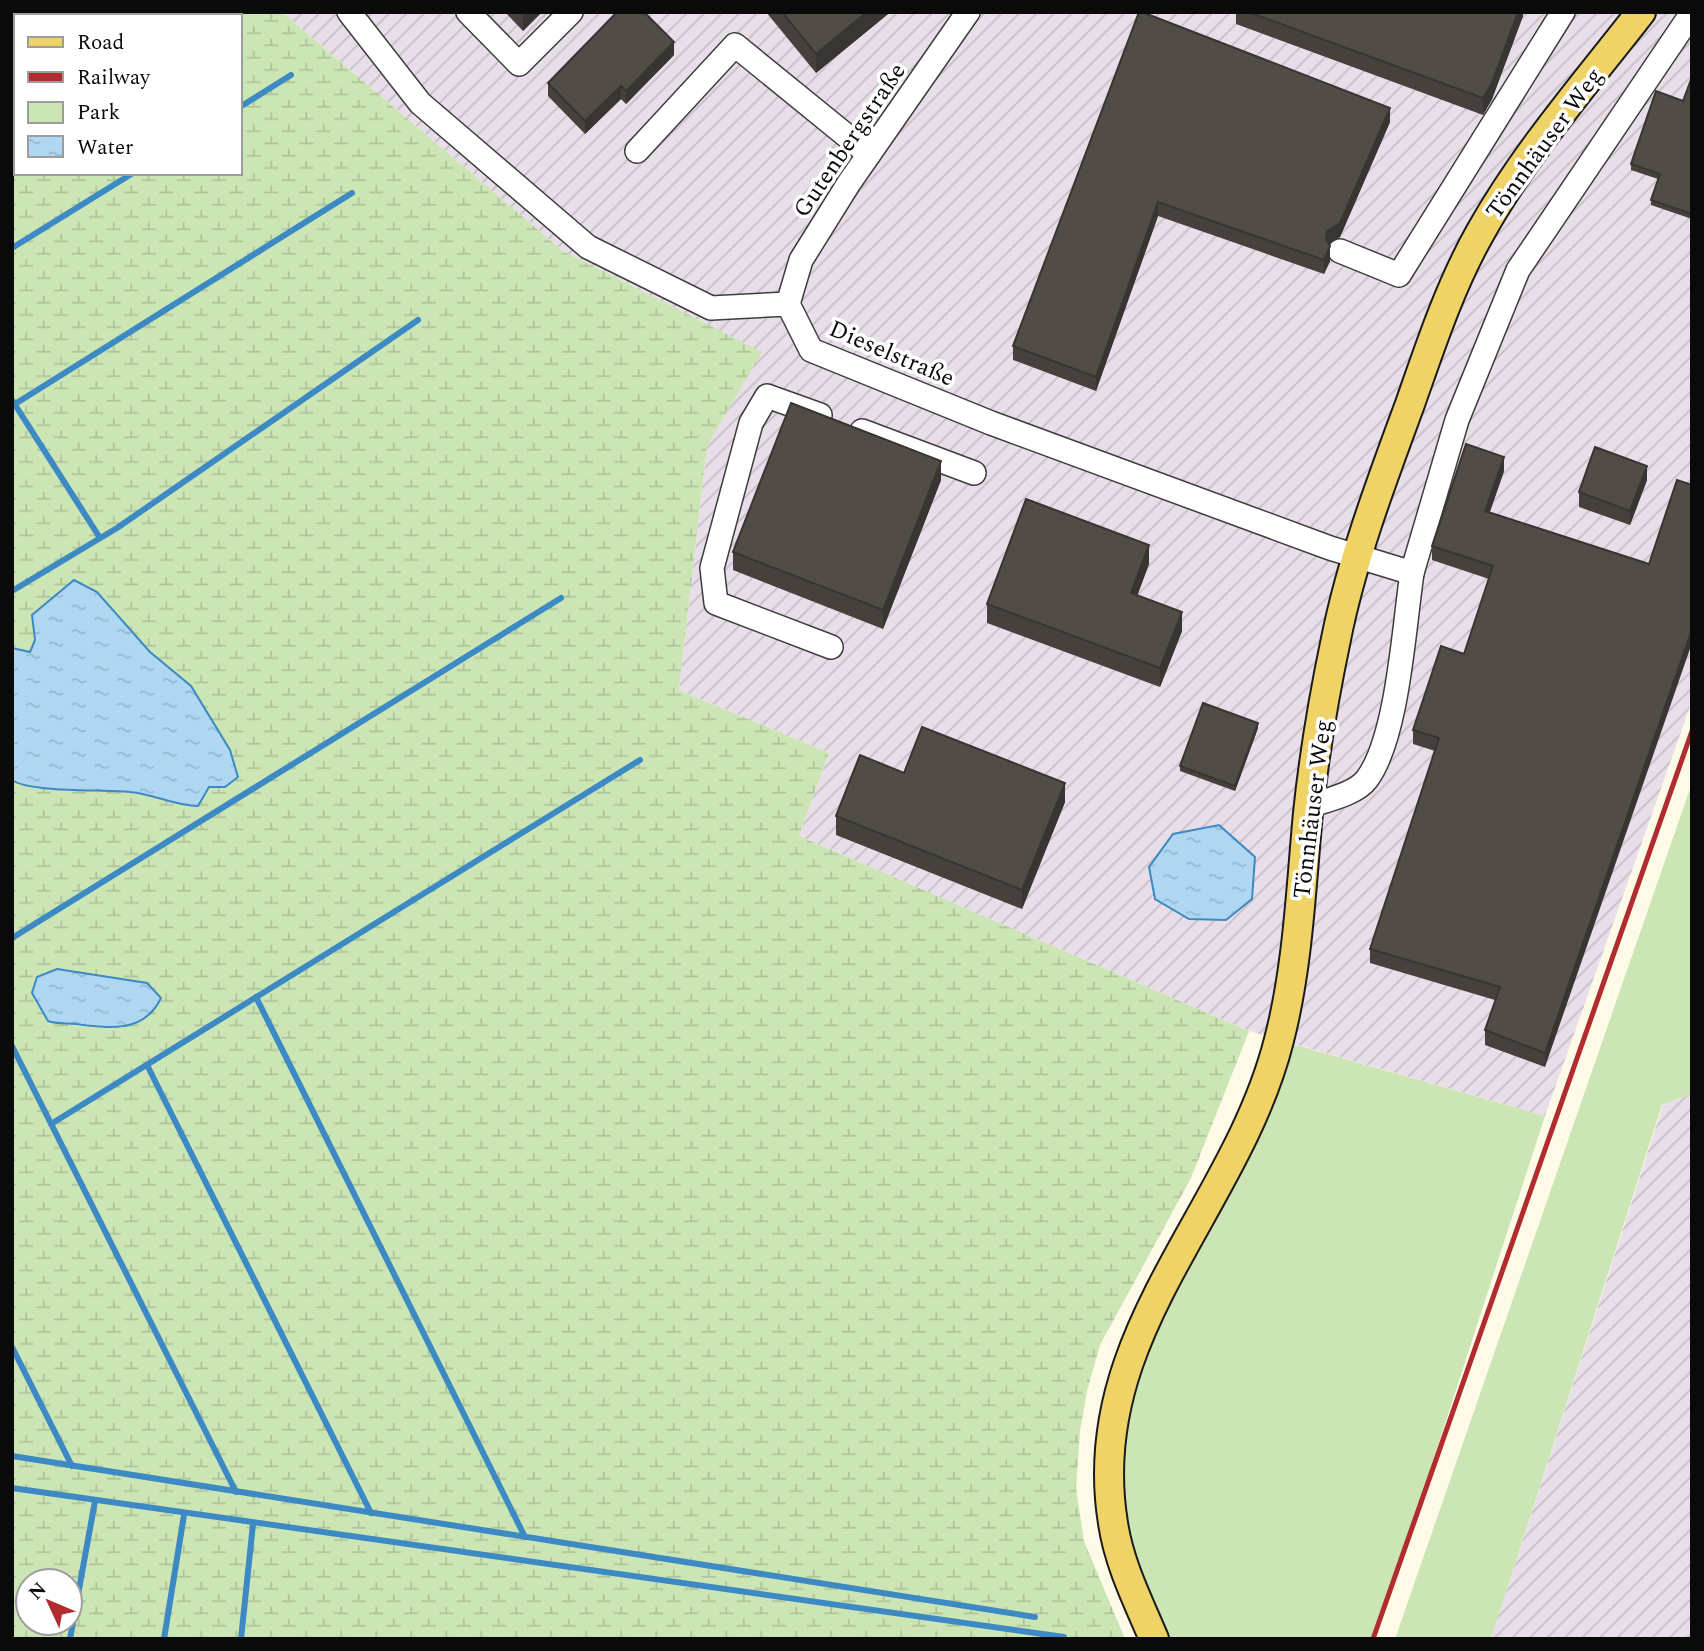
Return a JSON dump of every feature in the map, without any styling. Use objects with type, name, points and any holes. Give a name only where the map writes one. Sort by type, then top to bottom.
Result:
[{"type":"main road","name":"Tönnhäuser Weg","points":[[1154,1639],[1123,1566],[1113,1524],[1108,1470],[1112,1418],[1126,1365],[1143,1325],[1253,1114],[1279,1041],[1297,933],[1309,806],[1336,638],[1357,556],[1437,327],[1478,236],[1517,172],[1641,12]]},
{"type":"street","points":[[349,12],[420,103],[588,247],[711,308],[788,304]]},
{"type":"street","points":[[468,12],[519,64],[571,12]]},
{"type":"street","name":"Gutenbergstraße","points":[[788,304],[801,260],[869,154],[968,12]]},
{"type":"street","points":[[1340,251],[1399,275],[1563,12]]},
{"type":"street","points":[[1309,806],[1349,792],[1367,780],[1388,737],[1412,573],[1457,420],[1518,270],[1692,13]]},
{"type":"street","points":[[637,151],[735,46],[869,154]]},
{"type":"street","name":"Dieselstraße","points":[[788,304],[811,350],[991,423],[1357,556],[1412,573]]},
{"type":"street","points":[[831,647],[716,603],[712,568],[751,423],[767,396],[974,473]]},
{"type":"shaded area","points":[[282,12],[1692,12],[1692,701],[1545,1116],[1249,1031],[799,836],[829,753],[679,690],[707,446],[761,352],[563,251]]},
{"type":"shaded area","points":[[1692,1094],[1692,1639],[1491,1639],[1663,1105]]},
{"type":"green space","points":[[12,12],[282,12],[563,251],[762,352],[707,446],[679,690],[829,753],[799,836],[1249,1031],[1191,1178],[1100,1345],[1087,1391],[1080,1431],[1076,1488],[1084,1541],[1125,1639],[12,1639],[12,780],[51,789],[139,793],[197,806],[209,787],[191,686],[150,652],[97,592],[35,640],[30,653],[12,648]],"holes":[[[57,969],[147,983],[123,1028],[76,1026],[61,1022],[48,1017],[39,1008],[35,995],[37,977]]]},
{"type":"green space","points":[[1692,783],[1692,1094],[1662,1105],[1491,1639],[1395,1639]]},
{"type":"green space","points":[[1289,1043],[1545,1116],[1375,1639],[1164,1639],[1133,1568],[1118,1472],[1136,1368]]},
{"type":"water","points":[[74,580],[97,592],[150,652],[191,686],[230,750],[238,777],[225,787],[209,787],[198,806],[139,793],[51,789],[12,780],[12,648],[30,652],[35,640],[32,615]]},
{"type":"water","points":[[1219,825],[1255,857],[1252,899],[1226,920],[1189,919],[1155,899],[1149,867],[1173,834]]},
{"type":"water","points":[[57,969],[147,983],[161,998],[145,1018],[124,1026],[100,1027],[51,1022],[32,993],[37,977]]},
{"type":"building","points":[[617,12],[644,12],[674,42],[626,91],[621,86],[585,121],[548,83]]},
{"type":"building","points":[[782,12],[867,12],[816,54]]},
{"type":"building","points":[[1139,12],[1390,108],[1340,223],[1327,231],[1326,239],[1330,246],[1324,260],[1158,202],[1096,377],[1013,346]]},
{"type":"building","points":[[1248,12],[1518,12],[1492,83],[1483,98]]},
{"type":"building","points":[[1692,77],[1692,214],[1651,200],[1660,174],[1631,164],[1656,91],[1683,101]]},
{"type":"building","points":[[791,403],[941,461],[883,610],[733,552]]},
{"type":"building","points":[[1466,444],[1504,457],[1485,511],[1649,564],[1677,480],[1692,485],[1692,629],[1545,1053],[1485,1030],[1500,987],[1370,949],[1439,738],[1413,730],[1441,646],[1464,654],[1493,566],[1432,546]]},
{"type":"building","points":[[1595,447],[1647,466],[1630,511],[1579,492]]},
{"type":"building","points":[[1026,499],[1149,545],[1131,593],[1182,612],[1160,668],[987,604]]},
{"type":"building","points":[[1203,703],[1258,723],[1235,786],[1180,766]]},
{"type":"building","points":[[922,727],[1065,783],[1022,890],[836,816],[860,755],[904,773]]},
{"type":"waterway","points":[[242,106],[291,75]]},
{"type":"waterway","points":[[12,248],[130,175]]},
{"type":"waterway","points":[[15,404],[352,193]]},
{"type":"waterway","points":[[12,591],[117,528],[418,320]]},
{"type":"waterway","points":[[12,400],[100,538]]},
{"type":"waterway","points":[[12,938],[561,598]]},
{"type":"waterway","points":[[51,1124],[640,760]]},
{"type":"waterway","points":[[256,997],[525,1537]]},
{"type":"waterway","points":[[12,1046],[236,1492]]},
{"type":"waterway","points":[[147,1065],[371,1513]]},
{"type":"waterway","points":[[12,1347],[72,1466]]},
{"type":"waterway","points":[[12,1456],[1035,1617]]},
{"type":"waterway","points":[[12,1488],[1064,1637]]},
{"type":"waterway","points":[[70,1639],[95,1501]]},
{"type":"waterway","points":[[164,1639],[184,1515]]},
{"type":"waterway","points":[[241,1639],[253,1524]]},
{"type":"railway","points":[[1373,1639],[1692,731]]}]
